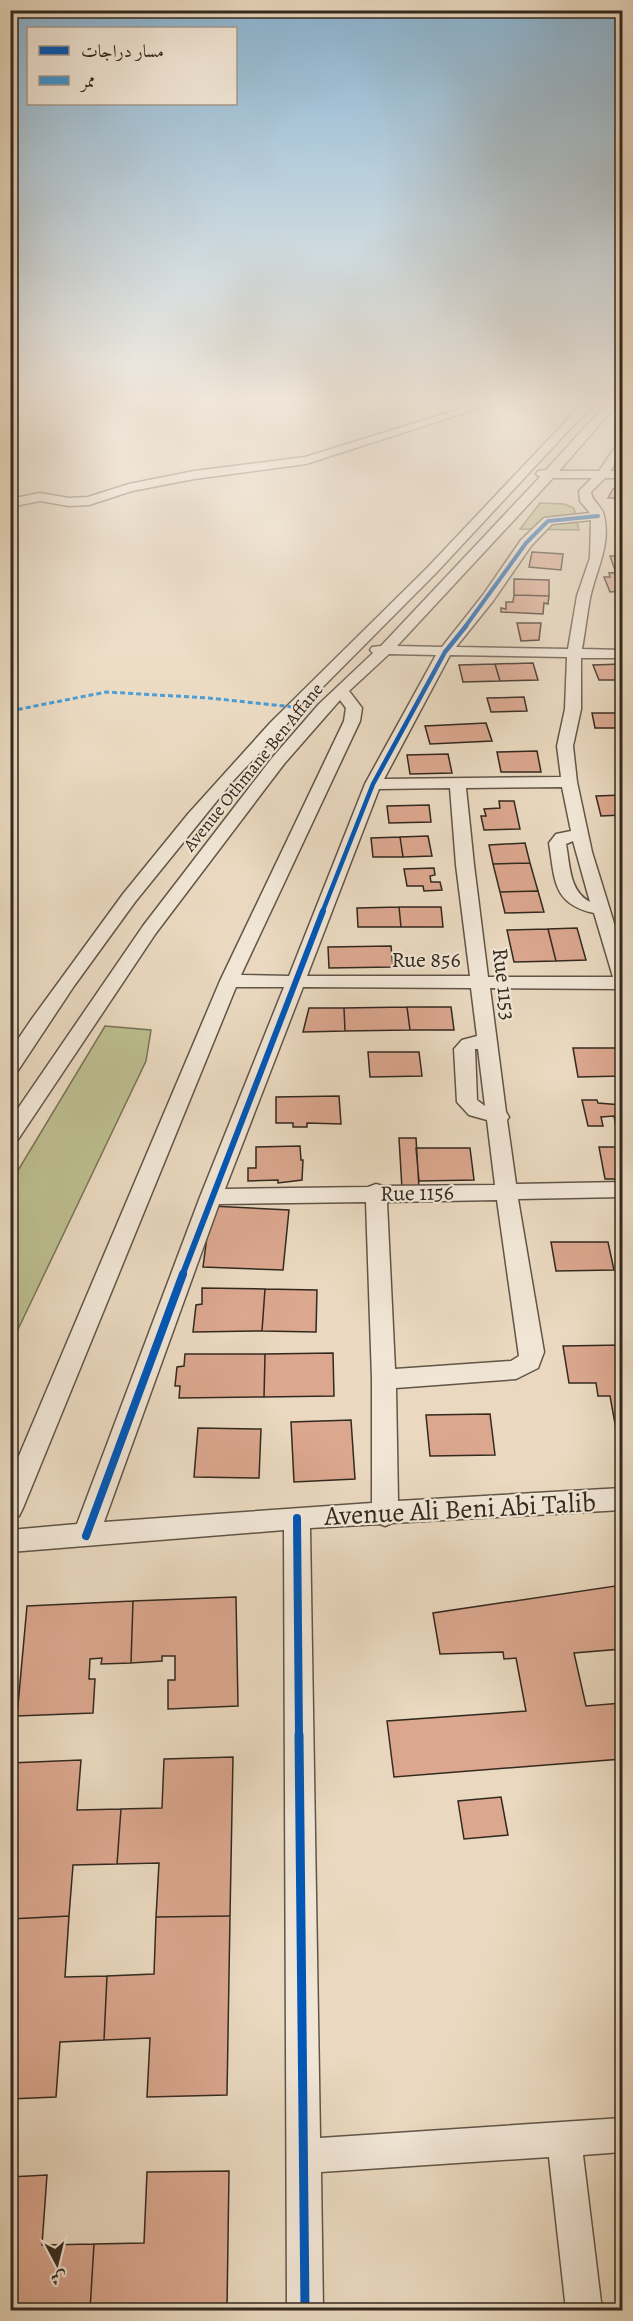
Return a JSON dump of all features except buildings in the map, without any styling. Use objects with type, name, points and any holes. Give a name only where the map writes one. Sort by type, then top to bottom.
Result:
[{"type":"street","name":"Avenue Othmane Ben Affane","points":[[10,1067],[78,969],[207,802],[285,715],[376,627],[487,510]]},
{"type":"street","name":"Avenue Othmane Ben Affane","points":[[10,1136],[149,930],[279,760],[342,690],[385,650],[515,510]]},
{"type":"street","points":[[595,510],[598,516],[599,536],[597,558],[584,596],[574,654],[573,709],[565,746],[569,782],[580,834],[600,909],[622,977]]},
{"type":"street","points":[[86,1536],[211,1197],[373,784],[445,652],[506,575],[526,543],[548,521],[598,516]]},
{"type":"street","points":[[352,649],[622,654]]},
{"type":"street","points":[[10,1508],[229,981],[352,721],[354,708],[342,690]]},
{"type":"street","points":[[373,784],[569,782]]},
{"type":"street","name":"Rue 1153","points":[[384,1379],[516,1370],[530,1362],[532,1352],[506,1190],[499,1117],[465,865],[458,783]]},
{"type":"street","points":[[580,834],[562,838],[557,843],[565,886],[578,903],[600,909]]},
{"type":"street","name":"Rue 856","points":[[229,981],[622,983]]},
{"type":"street","points":[[488,1041],[469,1044],[464,1049],[467,1102],[476,1110],[499,1117]]},
{"type":"street","name":"Rue 1156","points":[[211,1197],[376,1192],[622,1190]]},
{"type":"street","points":[[376,1192],[384,1379],[385,1515]]},
{"type":"street","name":"Avenue Ali Beni Abi Talib","points":[[10,1541],[297,1518],[385,1515],[622,1499]]},
{"type":"street","points":[[297,1518],[305,2310]]},
{"type":"street","points":[[304,2156],[622,2134]]},
{"type":"street","points":[[564,2139],[584,2310]]},
{"type":"green space","points":[[534,510],[575,510],[579,530],[520,529]]},
{"type":"green space","points":[[105,1026],[151,1030],[146,1061],[11,1344],[11,1182]]},
{"type":"marked path","points":[[10,711],[106,692],[209,698],[293,707]]},
{"type":"cycle path","points":[[86,1536],[211,1197],[373,784],[445,652],[488,598],[526,543],[548,521],[598,516]]},
{"type":"cycle path","points":[[297,1518],[305,2310]]}]
